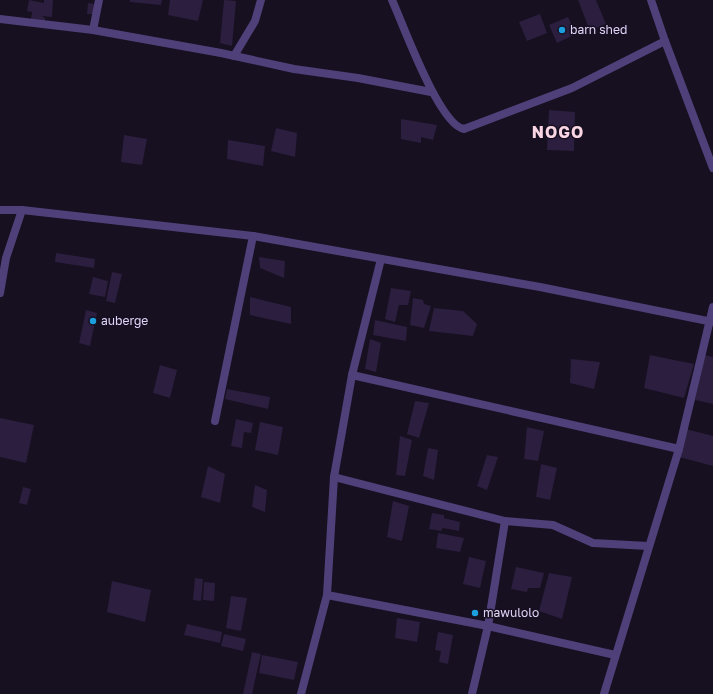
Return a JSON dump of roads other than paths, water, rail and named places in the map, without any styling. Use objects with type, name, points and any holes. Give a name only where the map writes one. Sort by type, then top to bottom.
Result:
[{"type":"street","points":[[93,30],[99,0]]},
{"type":"street","points":[[234,56],[255,21],[261,0]]},
{"type":"street","points":[[392,0],[431,92],[456,126],[464,129],[572,88],[665,41]]},
{"type":"street","points":[[651,0],[713,168]]},
{"type":"street","points":[[0,19],[93,30],[234,56],[294,69],[358,78],[431,92]]},
{"type":"street","points":[[0,210],[22,210],[253,236],[540,287],[712,322]]},
{"type":"street","points":[[0,292],[6,258],[22,210]]},
{"type":"street","points":[[215,421],[253,236]]},
{"type":"street","points":[[301,694],[327,596],[334,477],[352,375],[381,259]]},
{"type":"street","points":[[604,694],[648,546],[679,449],[712,322],[713,308]]},
{"type":"street","points":[[352,375],[679,449]]},
{"type":"street","points":[[334,477],[505,521],[553,525],[593,543],[648,546]]},
{"type":"street","points":[[472,694],[488,626],[505,521]]},
{"type":"street","points":[[327,596],[488,626],[615,655]]},
{"type":"place","name":"barn shed","points":[[562,30]]},
{"type":"place","name":"auberge","points":[[93,321]]},
{"type":"place","name":"mawulolo","points":[[475,613]]},
{"type":"district","name":"NOGO","points":[[558,132]]}]
